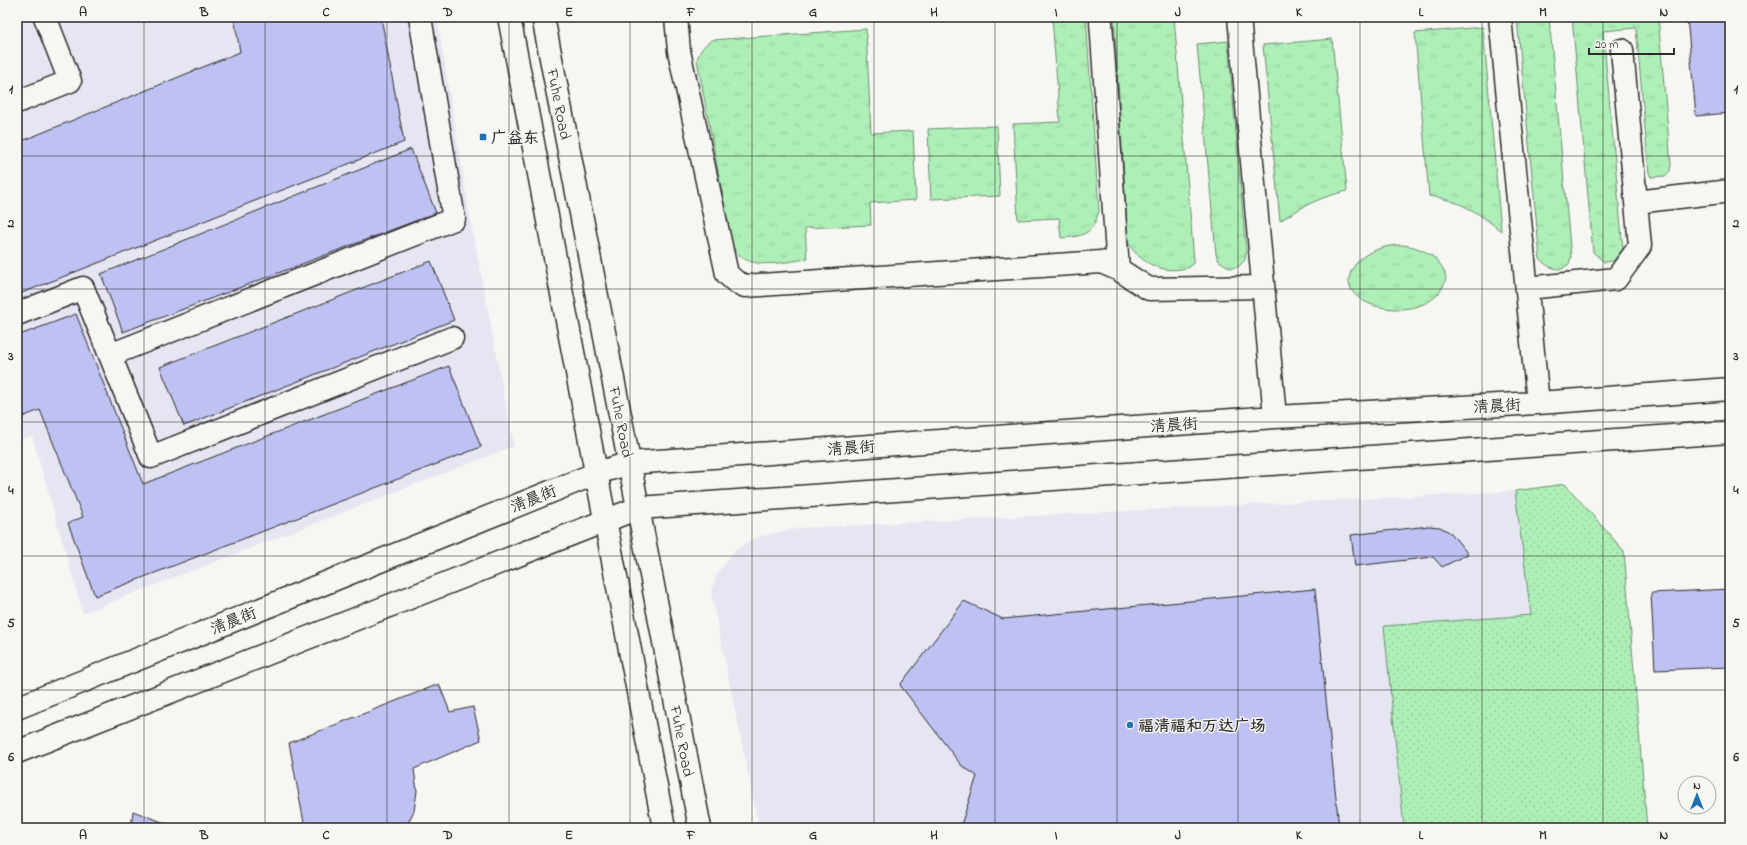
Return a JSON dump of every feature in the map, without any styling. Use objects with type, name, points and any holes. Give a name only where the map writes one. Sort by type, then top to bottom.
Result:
[{"type":"street","points":[[17,102],[70,81],[45,17]]},
{"type":"street","points":[[110,354],[454,218],[420,17]]},
{"type":"street","points":[[509,17],[664,828]]},
{"type":"street","name":"Fuhe Road","points":[[543,17],[700,828]]},
{"type":"street","points":[[676,17],[679,50],[727,274],[736,282],[745,286],[1101,262],[1118,269],[1149,289],[1262,287]]},
{"type":"street","points":[[1239,17],[1262,287],[1275,417]]},
{"type":"street","points":[[1500,17],[1538,403]]},
{"type":"street","points":[[1101,22],[1118,269]]},
{"type":"street","points":[[1527,288],[1616,279],[1640,246],[1622,50]]},
{"type":"street","points":[[1636,202],[1730,191]]},
{"type":"street","points":[[17,314],[83,288],[151,457],[452,338]]},
{"type":"street","name":"清晨街","points":[[17,708],[597,473],[630,463],[1275,417],[1538,403],[1730,389]]},
{"type":"street","points":[[17,752],[638,508],[1730,432]]},
{"type":"shaded area","points":[[17,17],[437,17],[471,223],[514,446],[83,613],[32,436],[17,441]]},
{"type":"shaded area","points":[[1515,491],[1531,615],[1385,626],[1404,828],[759,828],[711,592],[717,574],[737,548],[758,537],[800,528]]},
{"type":"green space","points":[[1052,17],[1086,17],[1099,211],[1094,225],[1086,233],[1075,237],[1061,238],[1059,218],[1018,220],[1013,124],[1060,122]]},
{"type":"green space","points":[[1114,17],[1174,17],[1194,261],[1190,267],[1172,270],[1155,266],[1140,257],[1128,243]]},
{"type":"green space","points":[[1549,17],[1571,257],[1569,264],[1562,269],[1550,267],[1540,259],[1517,19]]},
{"type":"green space","points":[[1572,17],[1658,17],[1671,165],[1670,171],[1665,176],[1651,177],[1649,173],[1636,28],[1603,31],[1623,249],[1613,261],[1604,262],[1593,252]]},
{"type":"green space","points":[[1483,27],[1501,231],[1468,208],[1450,200],[1429,196],[1415,33]]},
{"type":"green space","points":[[866,29],[871,133],[913,131],[916,200],[870,203],[871,225],[805,228],[807,259],[765,264],[755,263],[745,259],[738,254],[732,245],[697,60],[701,51],[704,46],[712,40]]},
{"type":"green space","points":[[1332,39],[1347,191],[1328,196],[1312,203],[1280,221],[1263,45]]},
{"type":"green space","points":[[1228,41],[1246,251],[1245,260],[1238,267],[1230,268],[1218,260],[1216,254],[1197,44]]},
{"type":"green space","points":[[997,126],[1000,196],[931,199],[928,129]]},
{"type":"green space","points":[[1396,245],[1404,245],[1420,249],[1434,258],[1444,270],[1446,278],[1438,294],[1422,305],[1404,309],[1384,308],[1366,302],[1354,293],[1349,280],[1355,265],[1359,260],[1368,253]]},
{"type":"green space","points":[[1565,484],[1624,551],[1647,828],[1404,828],[1384,626],[1531,615],[1515,491]]},
{"type":"building","points":[[234,17],[381,17],[404,142],[17,295],[17,143],[240,52]]},
{"type":"building","points":[[1687,17],[1730,17],[1730,113],[1696,116]]},
{"type":"building","points":[[411,149],[436,213],[123,332],[101,274]]},
{"type":"building","points":[[431,261],[454,320],[184,426],[160,367]]},
{"type":"building","points":[[76,314],[143,484],[449,366],[481,447],[95,596],[68,523],[83,517],[40,410],[17,419],[17,336]]},
{"type":"building","points":[[1429,526],[1440,527],[1451,533],[1468,554],[1442,567],[1433,557],[1355,566],[1351,535]]},
{"type":"building","name":"福清福和万达广场","points":[[1315,589],[1339,828],[960,828],[977,776],[961,765],[900,685],[964,601],[1003,619]]},
{"type":"building","points":[[1730,589],[1730,667],[1655,670],[1651,593]]},
{"type":"building","points":[[439,684],[450,712],[473,707],[481,740],[414,769],[417,791],[414,811],[405,828],[305,828],[289,743]]},
{"type":"building","points":[[133,811],[170,825],[173,828],[131,828]]},
{"type":"place","name":"广益东","points":[[483,137]]},
{"type":"place","name":"福清福和万达广场","points":[[1130,725]]}]
